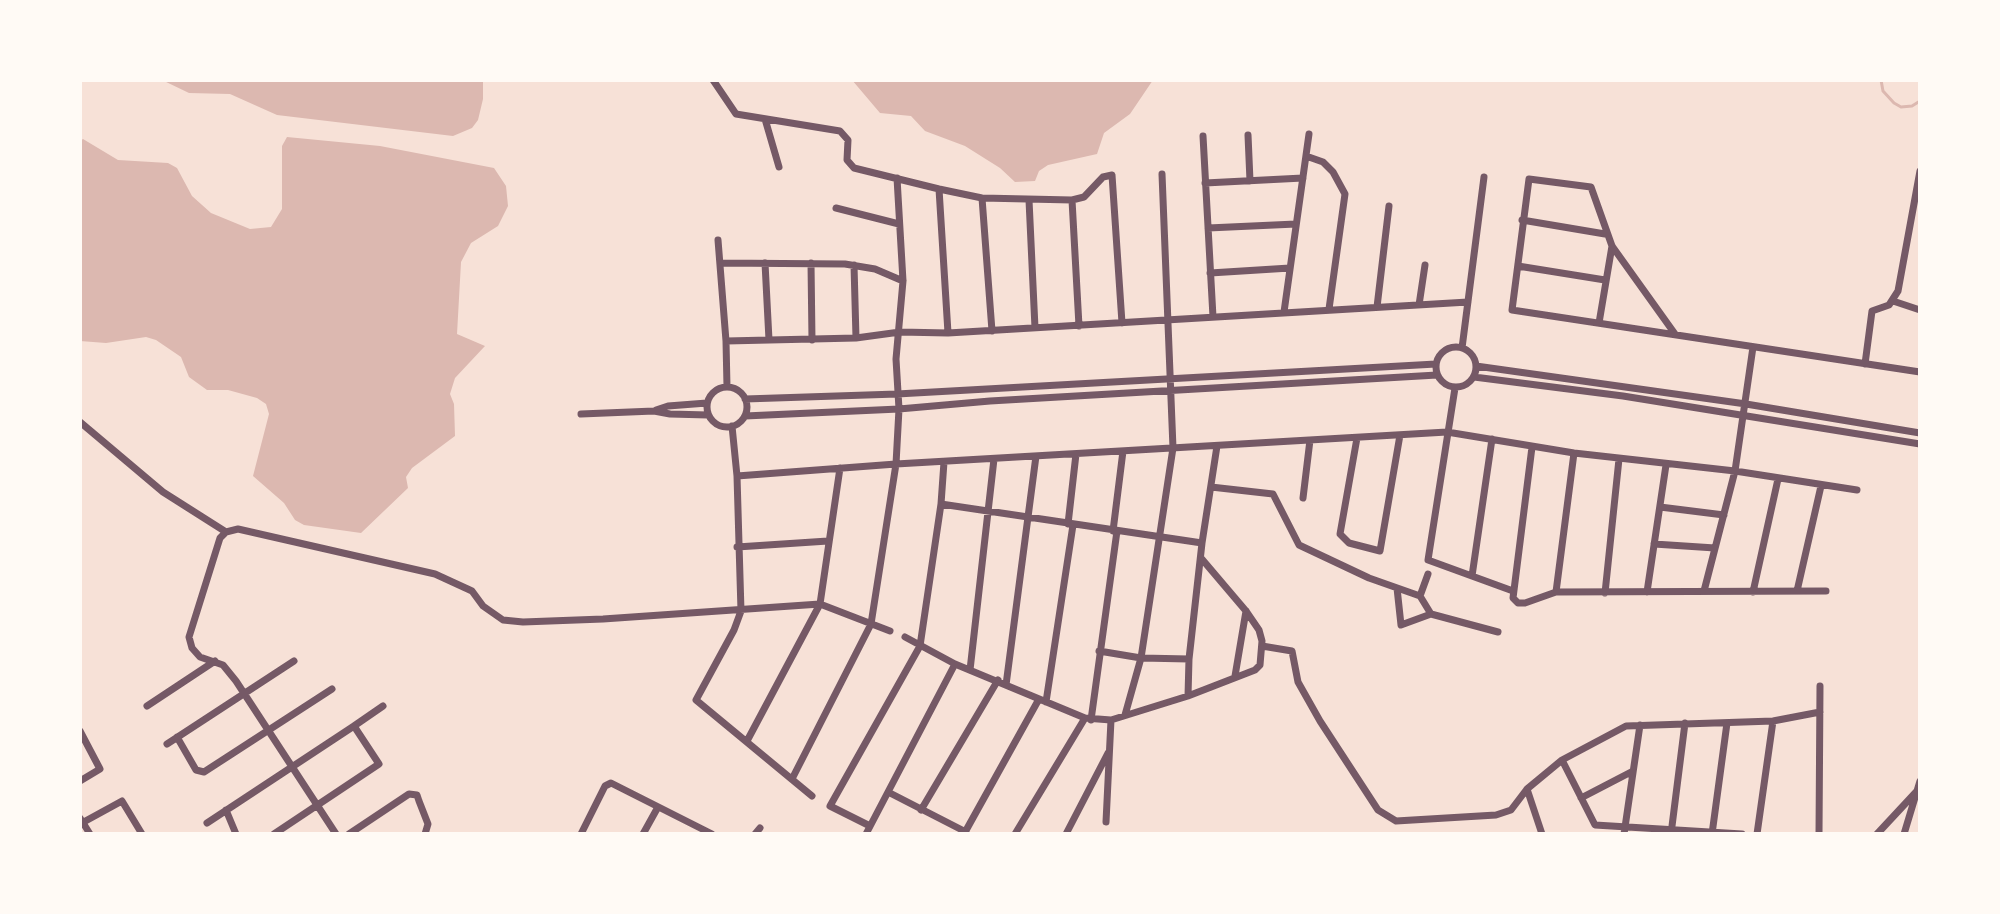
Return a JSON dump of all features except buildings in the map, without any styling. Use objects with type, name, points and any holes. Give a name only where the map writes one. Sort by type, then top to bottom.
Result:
[{"type":"street","points":[[713,80],[736,114],[840,131],[848,140],[849,165],[939,189],[982,198],[1072,200],[1084,197],[1103,177],[1114,177],[1122,323]]},
{"type":"street","points":[[765,119],[779,167]]},
{"type":"street","points":[[1284,312],[1309,134]]},
{"type":"street","points":[[1248,135],[1250,181]]},
{"type":"street","points":[[1203,136],[1213,317]]},
{"type":"street","points":[[1306,156],[1323,162],[1333,172],[1345,194],[1329,309]]},
{"type":"street","points":[[1865,364],[1872,311],[1893,301],[1898,291],[1920,171]]},
{"type":"street","points":[[1125,715],[1141,658],[1173,448],[1162,174]]},
{"type":"street","points":[[1462,348],[1484,177]]},
{"type":"street","points":[[792,779],[871,624],[896,464],[899,409],[896,359],[903,281],[897,178]]},
{"type":"street","points":[[1205,183],[1303,178]]},
{"type":"street","points":[[1675,334],[1605,234],[1593,190],[1529,179],[1512,310],[1920,372]]},
{"type":"street","points":[[939,189],[948,333]]},
{"type":"street","points":[[982,198],[992,331]]},
{"type":"street","points":[[1029,200],[1035,328]]},
{"type":"street","points":[[1072,200],[1079,326]]},
{"type":"street","points":[[1377,307],[1389,206]]},
{"type":"street","points":[[836,208],[899,224]]},
{"type":"street","points":[[1522,220],[1605,234]]},
{"type":"street","points":[[1208,228],[1296,224]]},
{"type":"street","points":[[718,240],[727,387]]},
{"type":"street","points":[[1599,323],[1612,246]]},
{"type":"street","points":[[720,263],[854,265],[875,269],[903,281]]},
{"type":"street","points":[[765,263],[769,340]]},
{"type":"street","points":[[811,263],[812,340]]},
{"type":"street","points":[[854,265],[856,338]]},
{"type":"street","points":[[1419,305],[1425,265]]},
{"type":"street","points":[[1518,266],[1605,280]]},
{"type":"street","points":[[1210,273],[1290,268]]},
{"type":"street","points":[[1893,301],[1920,310]]},
{"type":"street","points":[[726,341],[856,338],[900,332],[992,331],[1468,302]]},
{"type":"street","points":[[1704,591],[1735,471],[1753,347]]},
{"type":"street","points":[[1462,348],[1472,355],[1476,366],[1474,377],[1466,385],[1455,388],[1444,384],[1437,375],[1436,364],[1446,350],[1462,348]]},
{"type":"street","points":[[745,399],[897,394],[1436,364]]},
{"type":"street","points":[[1476,366],[1746,404],[1920,433]]},
{"type":"street","points":[[745,416],[745,399],[738,391],[727,387],[712,393],[707,403],[708,415],[715,423],[732,426],[745,416],[1437,375]]},
{"type":"street","points":[[1474,377],[1745,414],[1920,444]]},
{"type":"street","points":[[1455,388],[1428,560],[1513,591]]},
{"type":"street","points":[[654,411],[668,406],[707,403]]},
{"type":"street","points":[[581,414],[654,411],[708,415]]},
{"type":"street","points":[[80,422],[163,492],[226,532]]},
{"type":"street","points":[[732,426],[737,476],[741,611],[696,700],[812,796]]},
{"type":"street","points":[[737,476],[1447,432],[1574,453],[1735,471],[1857,490]]},
{"type":"street","points":[[1357,438],[1340,534],[1349,543],[1380,551],[1400,435]]},
{"type":"street","points":[[1472,576],[1492,439]]},
{"type":"street","points":[[1303,498],[1310,440]]},
{"type":"street","points":[[1188,696],[1202,543],[1217,446]]},
{"type":"street","points":[[1532,447],[1513,591],[1515,601],[1521,603],[1556,592],[1826,591]]},
{"type":"street","points":[[1015,834],[1088,719],[1115,531],[1123,451]]},
{"type":"street","points":[[1556,592],[1574,453]]},
{"type":"street","points":[[888,792],[965,833],[1043,700],[1071,524],[1076,454]]},
{"type":"street","points":[[1006,685],[1036,456]]},
{"type":"street","points":[[970,670],[994,459]]},
{"type":"street","points":[[1605,593],[1619,459]]},
{"type":"street","points":[[944,462],[941,504],[920,646],[830,806],[868,830],[955,664]]},
{"type":"street","points":[[1647,592],[1666,465]]},
{"type":"street","points":[[747,741],[820,604],[840,468]]},
{"type":"street","points":[[1753,592],[1778,479]]},
{"type":"street","points":[[1797,591],[1821,486]]},
{"type":"street","points":[[1211,487],[1273,494],[1299,545],[1369,578],[1420,596],[1431,614]]},
{"type":"street","points":[[941,504],[1202,543]]},
{"type":"street","points":[[1660,507],[1724,515]]},
{"type":"street","points":[[336,834],[223,665],[194,653],[189,637],[220,538],[226,532],[238,529],[435,574],[472,591],[494,616],[503,620],[590,620],[820,604],[890,631]]},
{"type":"street","points":[[737,547],[828,541]]},
{"type":"street","points":[[1654,544],[1715,548]]},
{"type":"street","points":[[905,637],[955,664],[1088,719],[1111,720],[1188,696],[1255,670],[1260,665],[1261,635],[1246,611],[1201,558]]},
{"type":"street","points":[[1420,596],[1428,574]]},
{"type":"street","points":[[1397,588],[1401,625],[1431,614],[1498,632]]},
{"type":"street","points":[[1235,676],[1246,611]]},
{"type":"street","points":[[1262,646],[1292,651],[1298,682],[1349,769],[1386,817],[1396,821],[1496,815],[1511,810],[1527,789],[1562,760],[1626,726],[1773,721],[1820,712]]},
{"type":"street","points":[[1099,651],[1141,658],[1189,659]]},
{"type":"street","points":[[147,706],[215,661]]},
{"type":"street","points":[[167,744],[294,661]]},
{"type":"street","points":[[921,810],[998,680]]},
{"type":"street","points":[[1819,834],[1820,686]]},
{"type":"street","points":[[177,737],[200,772],[332,689]]},
{"type":"street","points":[[207,823],[383,706]]},
{"type":"street","points":[[1106,822],[1111,720]]},
{"type":"street","points":[[1757,834],[1773,721]]},
{"type":"street","points":[[1671,831],[1685,723]]},
{"type":"street","points":[[1713,832],[1727,723]]},
{"type":"street","points":[[1625,830],[1640,725]]},
{"type":"street","points":[[274,834],[379,764],[354,726]]},
{"type":"street","points":[[80,731],[100,769],[80,781]]},
{"type":"street","points":[[1066,834],[1109,751]]},
{"type":"street","points":[[1562,760],[1595,825],[1593,834]]},
{"type":"street","points":[[1581,798],[1633,771]]},
{"type":"street","points":[[1904,834],[1920,781]]},
{"type":"street","points":[[581,834],[608,783],[658,807],[697,831],[712,834]]},
{"type":"street","points":[[1527,789],[1542,834]]},
{"type":"street","points":[[1877,834],[1917,791]]},
{"type":"street","points":[[349,834],[409,794],[417,795],[428,824],[425,834]]},
{"type":"street","points":[[90,834],[81,822],[122,801],[142,834]]},
{"type":"street","points":[[643,834],[658,807]]},
{"type":"street","points":[[226,810],[236,834]]},
{"type":"street","points":[[1595,825],[1625,830],[1742,834]]},
{"type":"shaded area","points":[[162,80],[483,80],[483,99],[478,120],[472,128],[453,136],[277,115],[230,94],[189,93]]},
{"type":"shaded area","points":[[852,80],[1153,80],[1130,114],[1104,133],[1097,154],[1048,165],[1039,171],[1035,181],[1015,182],[1000,168],[965,146],[925,131],[911,116],[880,113]]},
{"type":"shaded area","points":[[287,137],[380,146],[494,168],[506,186],[508,206],[498,226],[471,243],[461,262],[457,334],[485,346],[455,378],[450,394],[454,404],[455,436],[412,468],[406,477],[408,488],[361,533],[304,525],[295,520],[284,503],[253,476],[269,414],[266,404],[257,398],[228,390],[207,390],[189,377],[181,357],[156,340],[146,337],[106,343],[80,341],[80,141],[83,139],[118,160],[168,163],[177,168],[192,196],[211,213],[250,229],[271,227],[282,209],[282,146]]},
{"type":"waterway","points":[[1881,80],[1883,91],[1901,107],[1920,101]]}]
